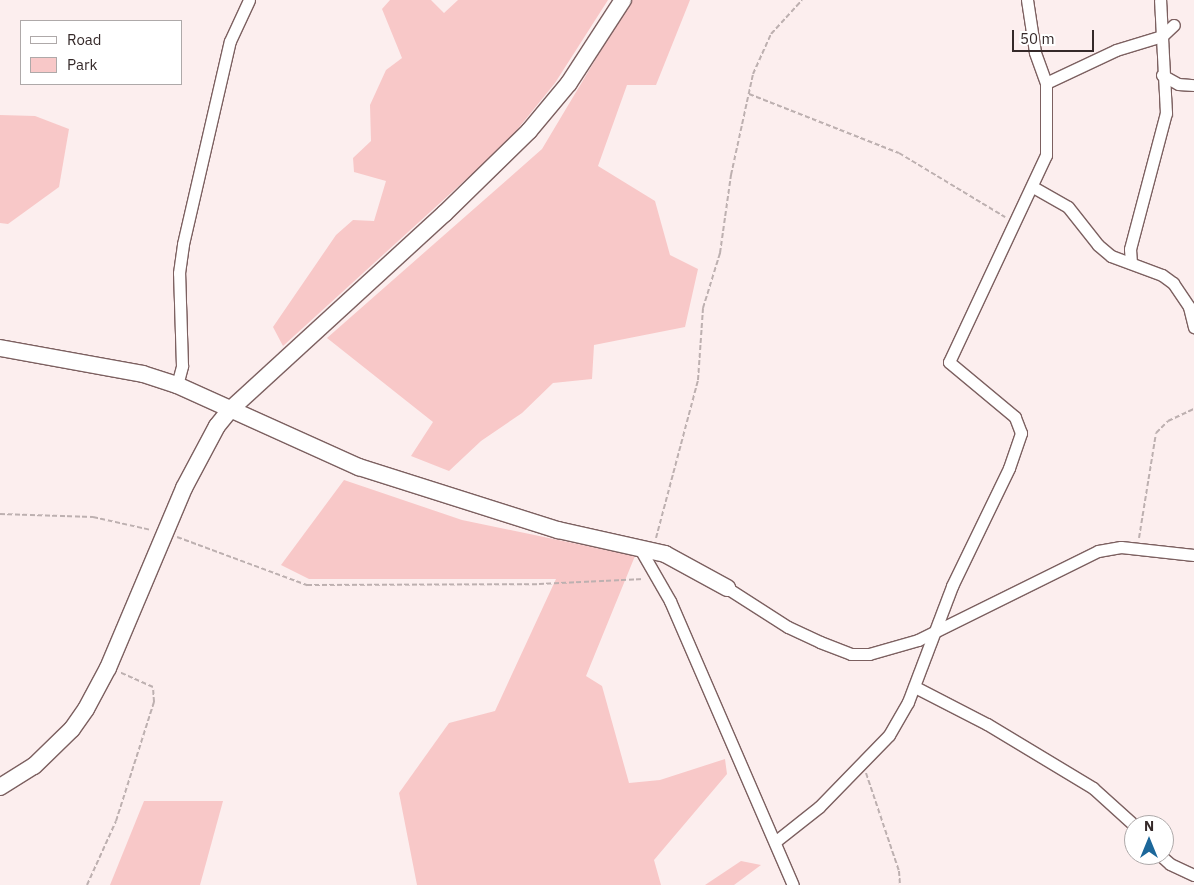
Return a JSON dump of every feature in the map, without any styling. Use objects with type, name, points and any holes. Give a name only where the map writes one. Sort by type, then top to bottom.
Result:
[{"type":"street","points":[[177,385],[182,366],[179,273],[183,244],[230,41],[249,0]]},
{"type":"street","points":[[0,787],[34,766],[72,729],[108,668],[203,448],[231,409],[444,214],[528,131],[569,83],[623,0]]},
{"type":"street","points":[[776,842],[819,807],[889,735],[914,687],[952,586],[1009,468],[1020,433],[1015,418],[949,362],[1016,224],[1046,155],[1046,83],[1035,52],[1027,0]]},
{"type":"street","points":[[1131,263],[1130,249],[1166,113],[1162,75],[1160,0]]},
{"type":"street","points":[[1046,83],[1116,50],[1162,36],[1174,25]]},
{"type":"street","points":[[1162,75],[1178,84],[1194,84]]},
{"type":"street","points":[[1033,187],[1068,207],[1098,245],[1111,256],[1162,275],[1173,283],[1189,307],[1194,327]]},
{"type":"street","points":[[0,348],[143,374],[177,385],[359,467],[558,530],[646,548],[687,564],[788,627],[851,654],[892,649],[934,632],[1076,559],[1098,551],[1138,548],[1194,554]]},
{"type":"street","points":[[646,548],[654,578],[670,601],[793,885]]},
{"type":"street","points":[[914,687],[987,724],[1093,788],[1124,816]]},
{"type":"street","points":[[1172,865],[1194,875]]},
{"type":"path","points":[[646,548],[667,504],[698,380],[703,308],[720,253],[731,175],[753,74],[771,34],[802,0]]},
{"type":"path","points":[[749,94],[898,153],[1016,224]]},
{"type":"path","points":[[1138,548],[1156,433],[1168,421],[1194,409]]},
{"type":"path","points":[[0,514],[93,517],[165,533],[307,585],[540,584],[654,578]]},
{"type":"path","points":[[87,885],[106,847],[154,702],[153,687],[108,668]]},
{"type":"path","points":[[863,762],[899,872],[900,885]]},
{"type":"green space","points":[[390,0],[431,0],[444,13],[458,0],[608,0],[555,83],[508,141],[283,346],[273,327],[336,235],[353,220],[374,221],[386,181],[354,172],[353,158],[371,141],[370,105],[386,70],[402,58],[382,9]]},
{"type":"green space","points":[[631,0],[690,0],[656,85],[627,85],[598,166],[655,201],[670,255],[698,269],[685,327],[594,345],[592,379],[553,383],[522,413],[481,441],[449,471],[411,456],[433,422],[327,338],[542,149]]},
{"type":"green space","points":[[0,115],[35,116],[69,129],[59,187],[8,224],[0,223]]},
{"type":"green space","points":[[344,480],[462,520],[635,556],[586,676],[602,686],[629,783],[660,780],[725,759],[727,774],[654,860],[661,885],[417,885],[399,793],[449,723],[495,711],[556,579],[309,579],[281,565]]},
{"type":"green space","points":[[144,801],[223,801],[200,885],[110,885]]},
{"type":"green space","points":[[741,861],[761,865],[734,885],[705,885]]}]
